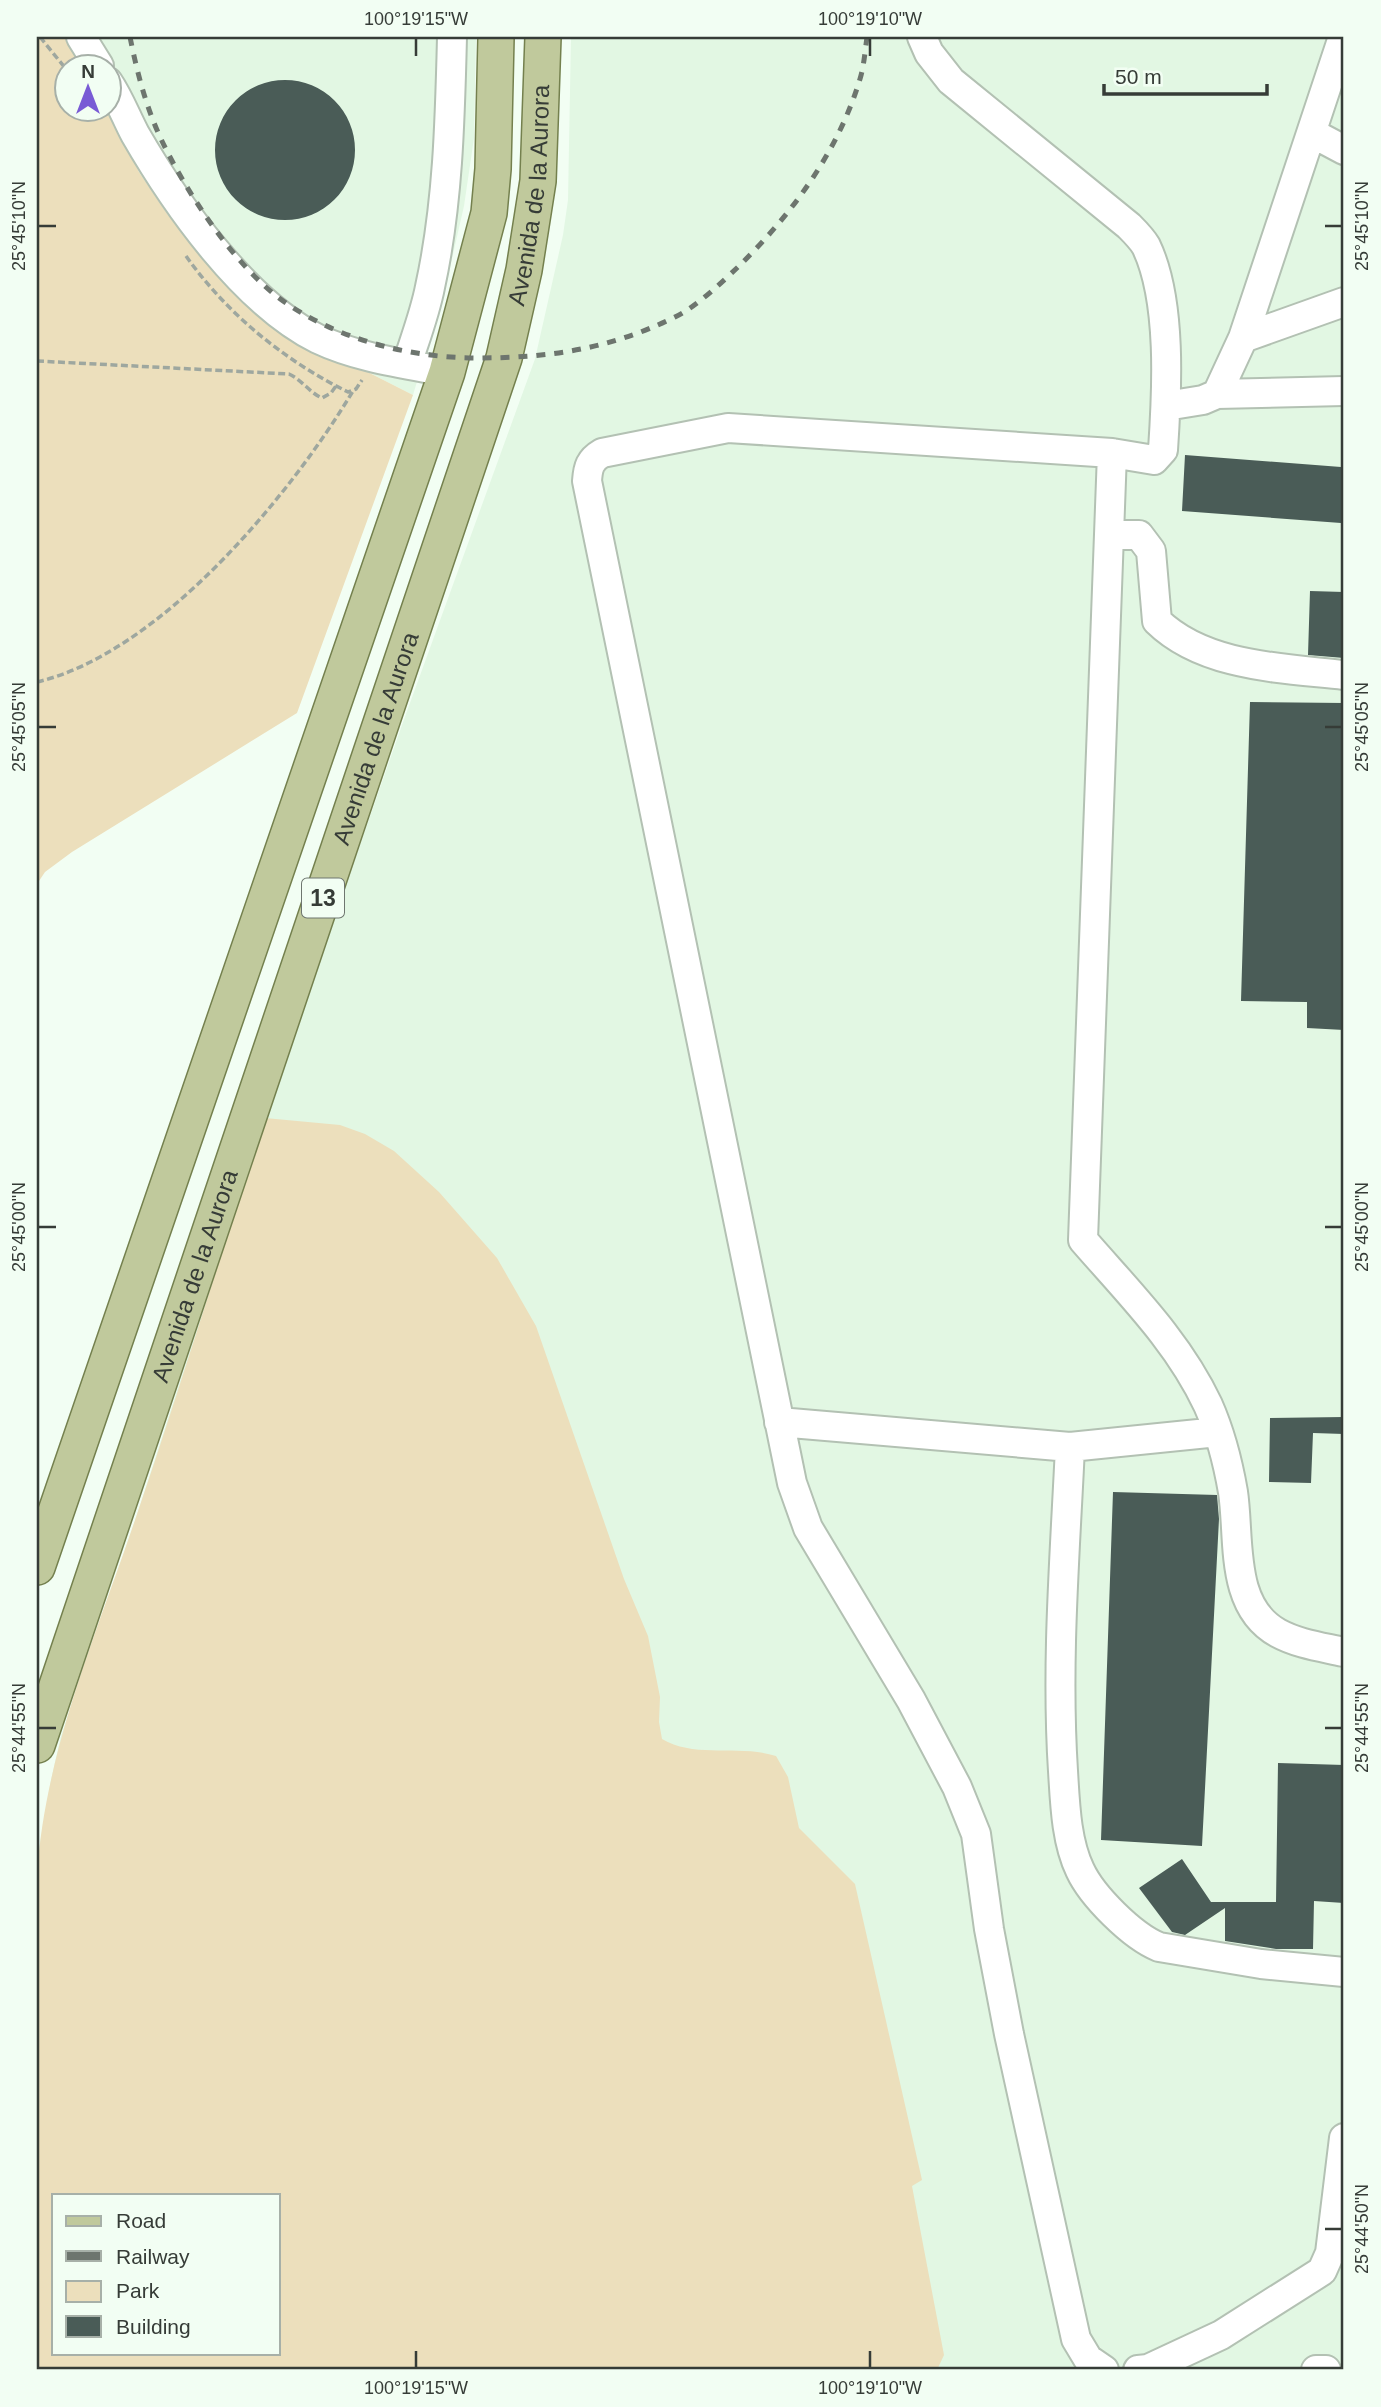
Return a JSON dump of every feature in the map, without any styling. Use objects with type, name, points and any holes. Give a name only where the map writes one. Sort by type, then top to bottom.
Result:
[{"type":"main road","name":"Avenida de la Aurora","points":[[37,1567],[447,372],[489,213],[493,169],[496,37]]},
{"type":"main road","name":"Avenida de la Aurora","points":[[37,1745],[504,358],[524,270],[538,181],[543,37]]},
{"type":"lane","points":[[81,37],[90,52]]},
{"type":"lane","points":[[407,364],[430,289],[435,260],[447,170],[452,37]]},
{"type":"lane","points":[[922,37],[938,66],[951,81],[1129,226],[1145,244],[1157,278],[1164,332],[1166,406],[1163,450],[1157,458],[1154,460],[1112,453],[728,428],[612,449],[592,459],[587,468],[587,481],[792,1483],[808,1528],[917,1711],[957,1787],[976,1834],[989,1929],[1009,2034],[1076,2339],[1088,2359],[1104,2370]]},
{"type":"lane","points":[[1217,394],[1243,338],[1343,37]]},
{"type":"lane","points":[[122,108],[169,187],[243,282],[291,323],[319,339],[347,350],[447,372]]},
{"type":"lane","points":[[1312,133],[1344,150]]},
{"type":"lane","points":[[1243,338],[1344,302]]},
{"type":"lane","points":[[1166,406],[1203,400],[1217,394],[1344,391]]},
{"type":"lane","points":[[1112,453],[1083,1240],[1165,1333],[1204,1397],[1228,1465],[1242,1584],[1251,1607],[1266,1625],[1278,1633],[1344,1652]]},
{"type":"lane","points":[[1110,535],[1139,535],[1152,551],[1152,584],[1157,621],[1184,642],[1216,654],[1256,664],[1344,675]]},
{"type":"lane","points":[[779,1422],[1070,1447],[1218,1432]]},
{"type":"lane","points":[[1070,1447],[1060,1692],[1064,1788],[1071,1843],[1081,1872],[1110,1910],[1144,1940],[1159,1947],[1270,1965],[1344,1972]]},
{"type":"lane","points":[[1138,2370],[1147,2369],[1221,2335],[1322,2270],[1330,2253],[1344,2138]]},
{"type":"lane","points":[[1316,2370],[1326,2370]]},
{"type":"path","points":[[40,37],[52,52]]},
{"type":"path","points":[[37,361],[289,374],[322,398],[336,386]]},
{"type":"path","points":[[37,682],[80,668],[128,640],[178,601],[217,565],[297,474],[327,434],[353,391]]},
{"type":"shaded area","points":[[67,37],[476,37],[474,138],[464,206],[446,285],[413,395],[338,357],[208,262],[168,215],[139,172],[115,122],[122,122],[122,52],[82,52]]},
{"type":"shaded area","points":[[571,37],[1344,37],[1344,2370],[37,2370],[37,1875],[39,1849],[61,1736],[135,1521],[273,1093],[402,725],[535,359],[563,235],[568,200]]},
{"type":"green space","points":[[37,37],[67,37],[82,52],[52,52],[52,122],[114,122],[139,172],[168,215],[208,262],[338,357],[413,395],[297,713],[72,852],[45,872],[37,884]]},
{"type":"green space","points":[[265,1118],[340,1125],[365,1134],[394,1151],[439,1192],[497,1258],[536,1326],[624,1579],[648,1636],[660,1697],[659,1722],[662,1739],[689,1748],[747,1751],[776,1756],[788,1777],[799,1828],[855,1884],[922,2180],[912,2186],[944,2355],[937,2370],[37,2370],[37,1875],[42,1829],[50,1784],[74,1696],[184,1372]]},
{"type":"building","points":[[285,80],[312,85],[335,100],[350,123],[355,150],[350,177],[335,200],[312,215],[285,220],[258,215],[235,200],[220,177],[215,150],[220,123],[235,100],[258,85]]},
{"type":"building","points":[[1185,455],[1341,467],[1341,523],[1182,511]]},
{"type":"building","points":[[1310,591],[1344,592],[1344,658],[1308,655]]},
{"type":"building","points":[[1250,702],[1344,703],[1344,1030],[1307,1028],[1307,1002],[1241,1001]]},
{"type":"building","points":[[1344,1417],[1344,1434],[1313,1433],[1311,1483],[1269,1482],[1270,1418]]},
{"type":"building","points":[[1113,1492],[1217,1495],[1219,1519],[1202,1846],[1101,1840]]},
{"type":"building","points":[[1278,1763],[1344,1765],[1344,1903],[1314,1901],[1313,1949],[1276,1949],[1225,1941],[1225,1908],[1185,1935],[1172,1932],[1139,1888],[1182,1859],[1211,1902],[1276,1902]]},
{"type":"railway","points":[[130,37],[146,102],[171,160],[212,225],[262,283],[301,312],[348,335],[399,350],[477,358],[529,356],[603,344],[675,317],[708,294],[777,226],[826,157],[851,106],[860,79],[867,37]]}]
